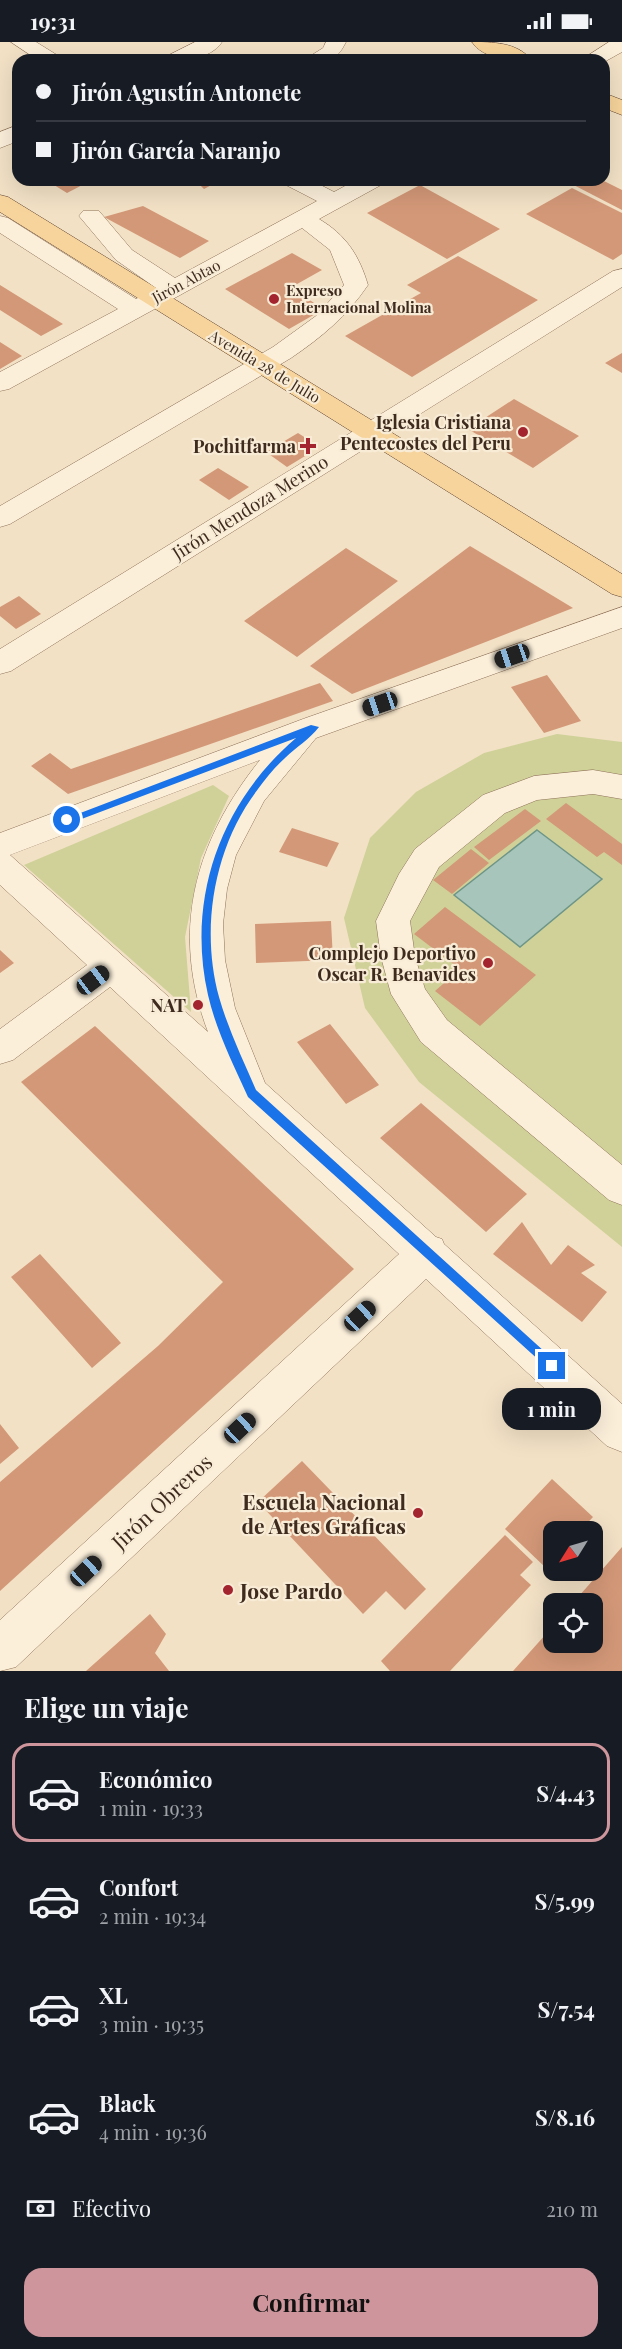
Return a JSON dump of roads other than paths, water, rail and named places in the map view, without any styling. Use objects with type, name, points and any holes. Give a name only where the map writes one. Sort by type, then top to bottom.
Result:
[{"type":"main road","points":[[482,42],[507,54]]},
{"type":"main road","name":"Avenida 28 de Julio","points":[[0,202],[622,587]]},
{"type":"street","points":[[21,42],[43,54]]},
{"type":"street","points":[[327,54],[331,52],[336,42]]},
{"type":"street","points":[[603,54],[622,43]]},
{"type":"street","points":[[184,54],[200,44]]},
{"type":"street","points":[[305,186],[334,201]]},
{"type":"street","name":"Jirón Abtao","points":[[0,383],[362,186]]},
{"type":"street","points":[[91,216],[124,255],[154,298]]},
{"type":"street","points":[[0,518],[261,364],[324,323],[345,304],[356,285],[349,257],[328,233],[302,218]]},
{"type":"street","points":[[0,223],[154,298]]},
{"type":"street","name":"Jirón Mendoza Merino","points":[[0,663],[622,276]]},
{"type":"street","points":[[0,846],[314,727],[622,617]]},
{"type":"street","points":[[252,1093],[229,1042],[214,996],[206,951],[207,906],[216,864],[231,824],[253,788],[281,756],[314,727]]},
{"type":"street","points":[[622,787],[593,782],[534,788],[494,804],[427,858],[411,883],[393,921],[398,957],[409,994],[434,1030],[622,1188]]},
{"type":"street","points":[[0,865],[428,1252],[622,1432]]},
{"type":"street","points":[[0,1049],[112,966]]},
{"type":"street","name":"Jirón Obreros","points":[[0,1651],[428,1252]]},
{"type":"water","points":[[537,830],[602,879],[520,947],[454,895]]},
{"type":"place","name":"Expreso Internacional Molina","points":[[274,299]]},
{"type":"place","name":"Iglesia Cristiana Pentecostes del Peru","points":[[523,432]]},
{"type":"place","name":"Pochitfarma","points":[[308,446]]},
{"type":"place","name":"Complejo Deportivo Oscar R. Benavides","points":[[488,963]]},
{"type":"place","name":"NAT","points":[[198,1005]]},
{"type":"place","name":"Escuela Nacional de Artes Gráficas","points":[[418,1513]]},
{"type":"place","name":"Jose Pardo","points":[[228,1590]]}]
